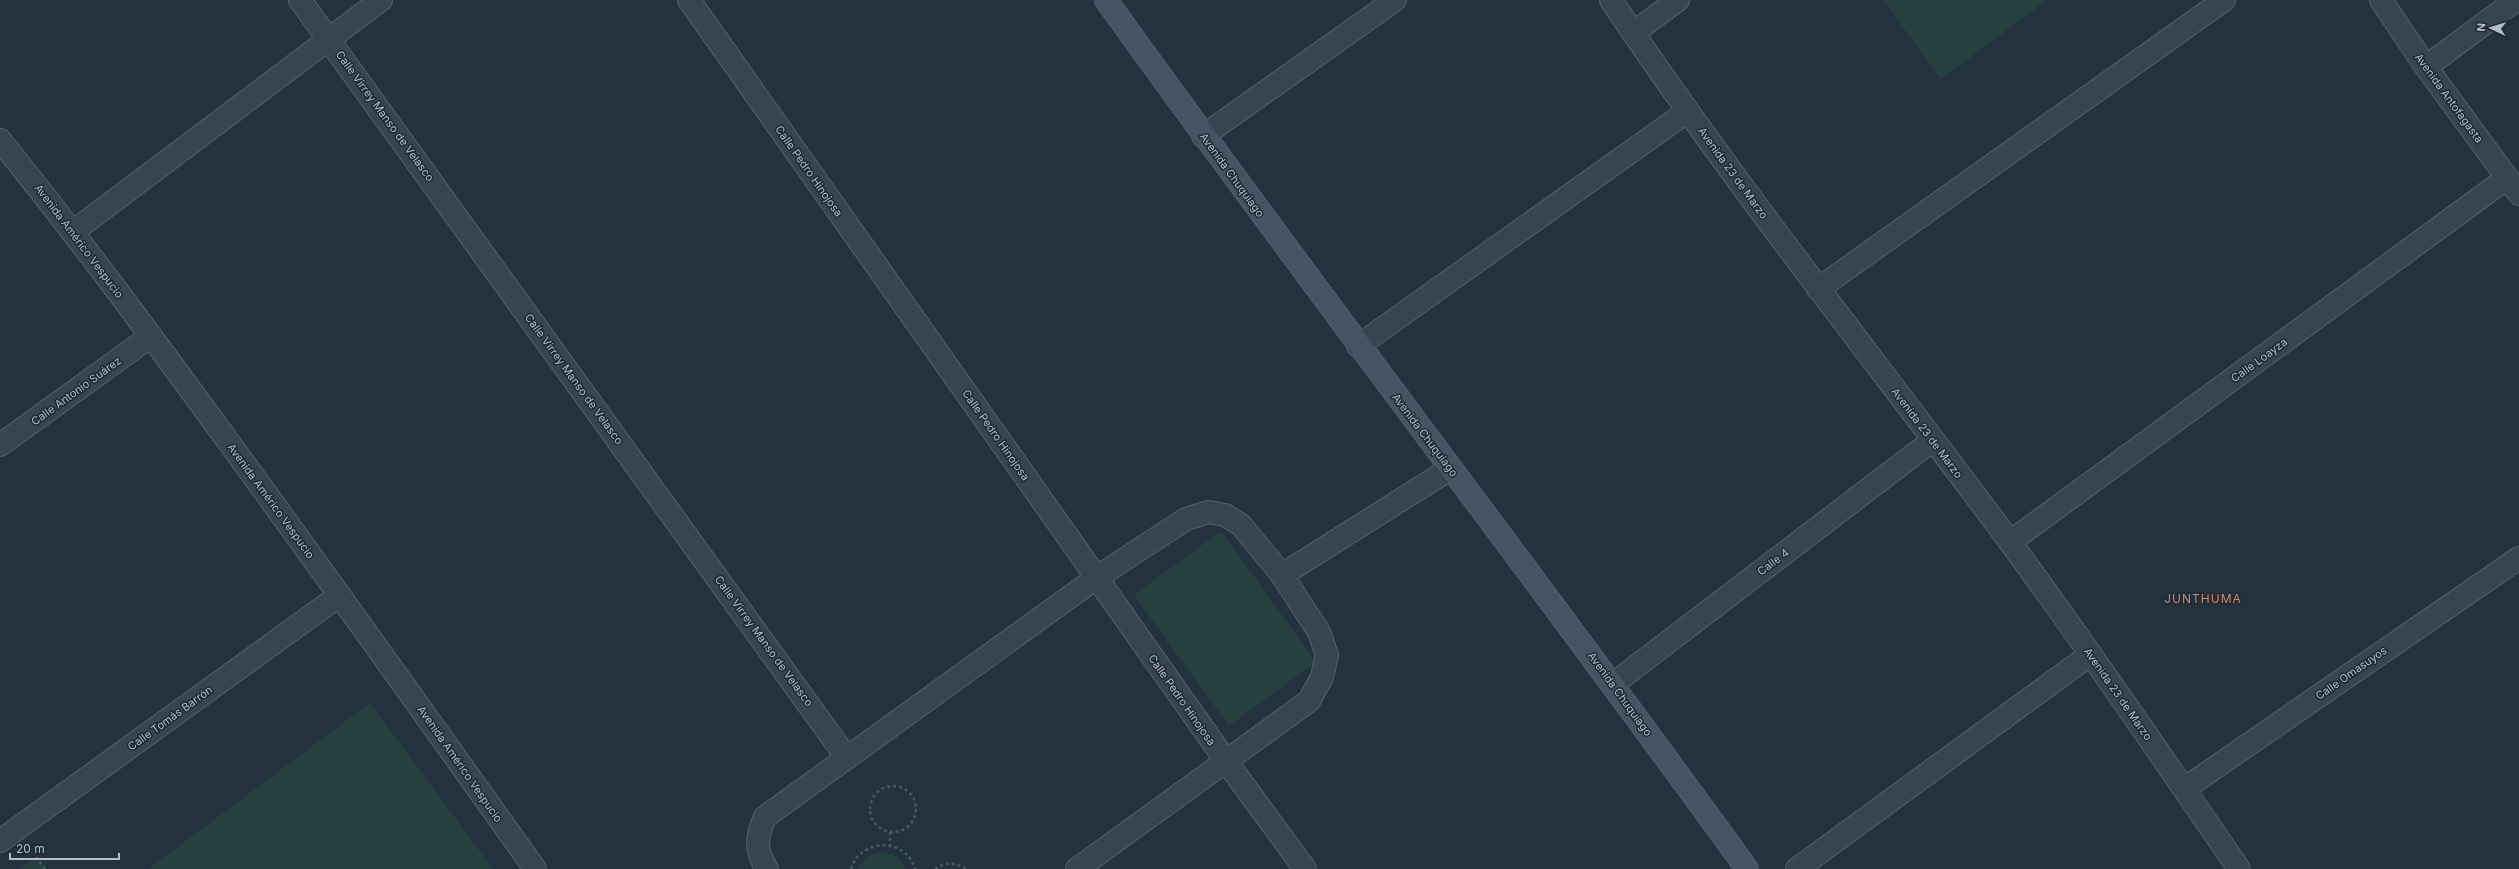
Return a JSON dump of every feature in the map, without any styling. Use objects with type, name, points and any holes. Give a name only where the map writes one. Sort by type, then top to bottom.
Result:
[{"type":"street","name":"Calle Virrey Manso de Velasco","points":[[300,0],[847,758]]},
{"type":"street","points":[[74,231],[381,0]]},
{"type":"street","name":"Calle Pedro Hinojosa","points":[[689,0],[1096,578],[1305,869]]},
{"type":"street","name":"Avenida Chuquiago","points":[[1106,0],[1203,136],[1450,469],[1613,684],[1747,869]]},
{"type":"street","points":[[1203,136],[1395,0]]},
{"type":"street","name":"Avenida 23 de Marzo","points":[[1611,0],[1688,112],[1818,289],[2010,542],[2091,654],[2239,869]]},
{"type":"street","points":[[1633,33],[1678,0]]},
{"type":"street","points":[[1818,289],[2224,0]]},
{"type":"street","name":"Avenida Antofagasta","points":[[2381,0],[2426,67],[2513,186]]},
{"type":"street","points":[[2426,67],[2516,0]]},
{"type":"street","points":[[1358,346],[1688,112]]},
{"type":"street","name":"Avenida Américo Vespucio","points":[[0,140],[74,231],[340,595],[535,869]]},
{"type":"street","name":"Calle Loayza","points":[[2010,542],[2513,186]]},
{"type":"street","name":"Calle Antonio Suárez","points":[[0,445],[151,336]]},
{"type":"street","name":"Calle 4","points":[[1613,684],[1933,440]]},
{"type":"street","points":[[1282,575],[1450,469]]},
{"type":"street","points":[[767,869],[757,849],[758,838],[765,817],[1096,578],[1186,519],[1208,512],[1225,515],[1241,525],[1282,575],[1319,632],[1327,655],[1322,678],[1309,701],[1077,869]]},
{"type":"street","name":"Calle Omasuyos","points":[[2184,788],[2519,558]]},
{"type":"street","name":"Calle Tomás Barrón","points":[[0,841],[340,595]]},
{"type":"street","points":[[1797,869],[2091,654]]},
{"type":"path","points":[[898,787],[906,790],[914,802],[914,817],[905,829],[890,832],[876,826],[869,813],[870,805],[877,792],[883,788],[898,787]]},
{"type":"path","points":[[890,832],[890,845]]},
{"type":"path","points":[[851,869],[859,855],[868,848],[879,844],[890,845],[901,850],[909,858],[915,869]]},
{"type":"path","points":[[36,857],[45,869]]},
{"type":"path","points":[[935,869],[946,864],[954,863],[967,869]]},
{"type":"green space","points":[[1883,0],[2047,0],[1941,79]]},
{"type":"green space","points":[[1221,531],[1316,662],[1229,726],[1134,595]]},
{"type":"green space","points":[[370,703],[493,869],[148,869]]},
{"type":"green space","points":[[882,851],[898,857],[907,869],[858,869],[866,857]]},
{"type":"green space","points":[[36,857],[45,869],[19,869]]},
{"type":"district","name":"JUNTHUMA","points":[[2203,598]]}]
